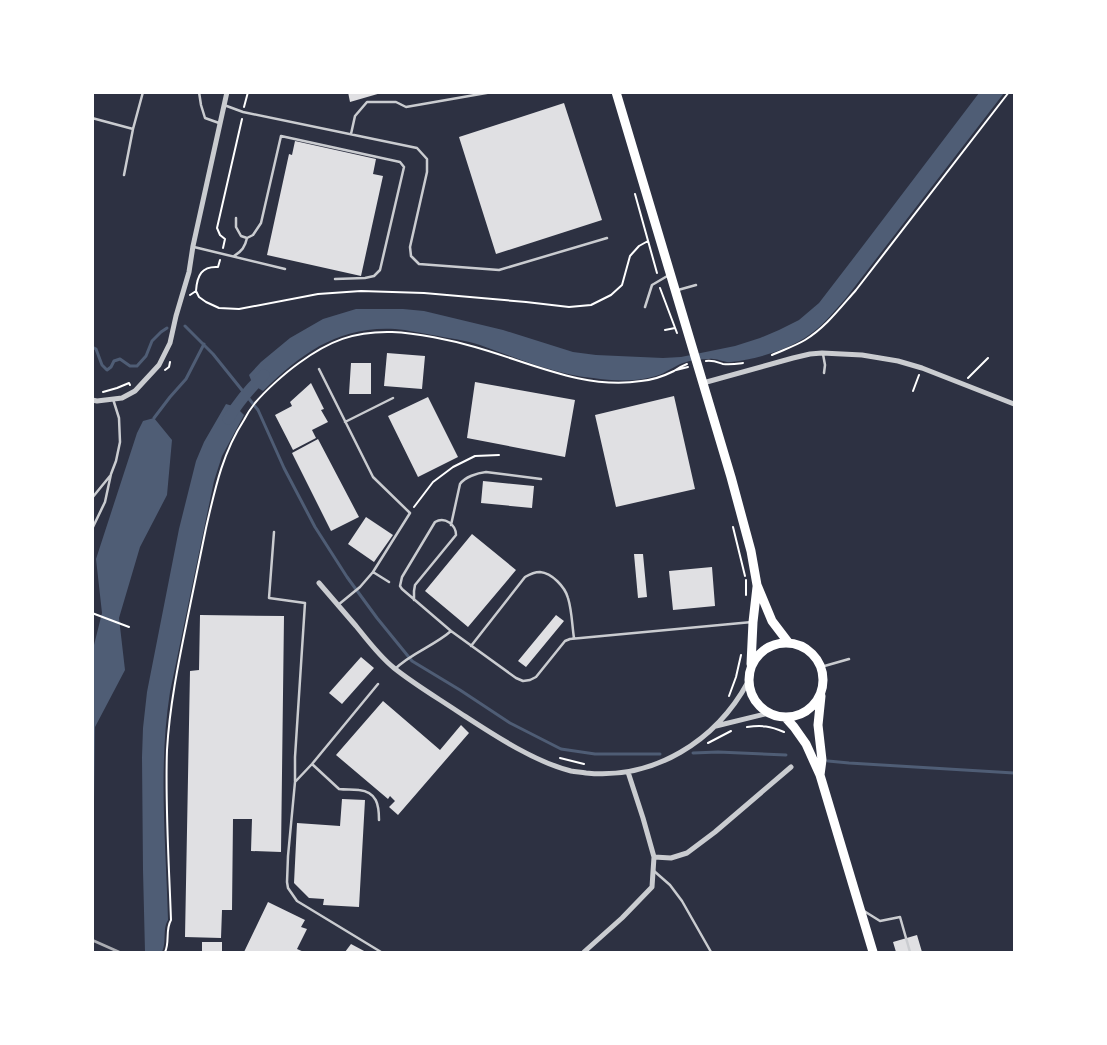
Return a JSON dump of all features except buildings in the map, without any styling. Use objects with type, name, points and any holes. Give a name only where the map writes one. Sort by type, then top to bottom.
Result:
[{"type":"highway","points":[[616,92],[699,365],[751,551],[757,585],[772,621],[788,642]]},
{"type":"highway","points":[[757,585],[748,682],[752,695],[759,705],[769,713],[785,717],[796,716],[807,711],[821,694]]},
{"type":"highway","points":[[750,667],[756,656],[765,648],[776,643],[788,642],[799,644],[816,657],[823,676],[818,725],[822,760],[820,775]]},
{"type":"highway","points":[[785,717],[806,744],[820,775],[873,952]]},
{"type":"street","points":[[92,400],[122,398],[135,391],[159,365],[170,343],[189,272],[227,92]]},
{"type":"street","points":[[703,383],[793,358],[822,353],[862,355],[898,360],[1014,404]]},
{"type":"street","points":[[319,583],[370,643],[395,669],[478,724],[541,760],[571,771],[603,774],[628,772],[666,761],[687,749],[715,727],[734,705],[748,682]]},
{"type":"street","points":[[715,727],[769,713]]},
{"type":"street","points":[[654,856],[671,858],[687,853],[715,832],[791,767]]},
{"type":"street","points":[[584,952],[622,918],[652,887],[654,856],[628,772]]},
{"type":"lane","points":[[124,175],[143,92]]},
{"type":"lane","points":[[199,92],[205,118],[220,124]]},
{"type":"lane","points":[[351,134],[355,116],[366,102],[396,102],[406,107],[492,92]]},
{"type":"lane","points":[[224,105],[243,112],[417,148],[426,158],[428,172],[410,248],[411,256],[419,264],[499,270],[607,238]]},
{"type":"lane","points":[[92,118],[133,129]]},
{"type":"lane","points":[[236,218],[236,227],[241,236],[247,238],[253,235],[261,223],[281,136],[400,162],[404,167],[380,270],[374,276],[365,278],[335,278]]},
{"type":"lane","points":[[234,256],[241,251],[247,238]]},
{"type":"lane","points":[[193,246],[285,268]]},
{"type":"lane","points":[[645,307],[652,285],[671,274]]},
{"type":"lane","points":[[676,291],[696,284]]},
{"type":"lane","points":[[822,353],[825,365],[824,373]]},
{"type":"lane","points":[[318,369],[372,477],[410,513],[373,572],[360,587],[338,604]]},
{"type":"lane","points":[[345,422],[394,398]]},
{"type":"lane","points":[[92,529],[105,502],[120,442],[119,418],[113,399]]},
{"type":"lane","points":[[451,525],[461,482],[486,472],[541,479]]},
{"type":"lane","points":[[92,498],[111,474]]},
{"type":"lane","points":[[414,600],[415,585],[456,535],[456,529],[443,519],[435,522],[402,576],[400,586],[414,600],[451,631],[509,674],[523,681],[536,677],[565,641],[574,638],[753,622]]},
{"type":"lane","points":[[274,532],[268,598],[305,603],[295,782],[288,856],[288,888],[304,906],[381,952]]},
{"type":"lane","points":[[373,572],[389,582]]},
{"type":"lane","points":[[471,646],[525,577],[531,573],[538,572],[554,578],[568,597],[574,638]]},
{"type":"lane","points":[[395,669],[402,662],[442,639],[451,631]]},
{"type":"lane","points":[[821,667],[849,659]]},
{"type":"lane","points":[[295,782],[378,684]]},
{"type":"lane","points":[[312,764],[339,789],[362,790],[372,794],[377,800],[379,820]]},
{"type":"lane","points":[[653,870],[670,885],[682,901],[711,952]]},
{"type":"lane","points":[[859,907],[880,921],[900,917],[910,952]]},
{"type":"path","points":[[248,92],[217,228],[220,235],[225,239],[222,254],[218,266],[207,267],[202,271],[197,280],[196,291],[199,297],[219,308],[239,309],[318,294],[361,291],[424,293],[569,307],[591,305],[611,295],[622,284],[630,256],[639,246],[648,241]]},
{"type":"path","points":[[770,356],[806,339],[822,328],[835,314],[856,290],[1008,92]]},
{"type":"path","points":[[187,297],[196,291]]},
{"type":"path","points":[[665,330],[675,328]]},
{"type":"path","points":[[165,952],[167,949],[168,925],[171,920],[166,778],[172,696],[219,474],[231,444],[254,404],[290,369],[315,351],[334,341],[358,334],[375,332],[413,334],[473,346],[571,377],[626,383],[659,377],[685,364],[699,365],[712,360],[730,365],[750,362]]},
{"type":"path","points":[[965,385],[970,376],[988,358]]},
{"type":"path","points":[[164,372],[169,367],[171,359]]},
{"type":"path","points":[[673,371],[688,367]]},
{"type":"path","points":[[913,391],[922,368]]},
{"type":"path","points":[[100,392],[129,383],[135,391]]},
{"type":"path","points":[[410,513],[433,482],[452,467],[475,456],[499,455]]},
{"type":"path","points":[[733,525],[742,564]]},
{"type":"path","points":[[92,613],[130,627]]},
{"type":"path","points":[[728,701],[736,677]]},
{"type":"path","points":[[744,728],[771,726],[788,733]]},
{"type":"path","points":[[707,744],[733,730]]},
{"type":"path","points":[[553,757],[591,766]]},
{"type":"water","points":[[979,93],[1004,93],[846,298],[814,331],[782,349],[751,359],[731,362],[712,359],[693,360],[656,376],[633,380],[616,380],[564,373],[462,340],[400,329],[375,329],[338,337],[322,345],[292,365],[263,391],[253,385],[249,375],[261,362],[290,338],[323,319],[356,309],[424,311],[503,330],[573,352],[596,355],[681,357],[735,346],[760,338],[799,320],[819,303]]},
{"type":"water","points":[[226,404],[236,407],[244,415],[222,456],[214,481],[170,692],[164,749],[168,920],[165,927],[162,952],[145,952],[142,757],[147,692],[179,529],[196,461],[204,442]]},
{"type":"water","points":[[154,418],[172,440],[167,495],[140,547],[119,618],[125,670],[95,727],[93,805],[93,649],[102,613],[96,559],[137,433],[143,421]]},
{"type":"waterway","points":[[185,326],[213,354],[258,410],[284,468],[315,527],[347,577],[412,661],[510,723],[561,749],[595,754],[660,754]]},
{"type":"waterway","points":[[92,347],[96,349],[102,365],[107,370],[114,361],[120,359],[130,366],[137,366],[146,356],[152,341],[167,328]]},
{"type":"waterway","points":[[154,418],[186,379],[204,344]]},
{"type":"waterway","points":[[228,419],[244,396],[264,375]]},
{"type":"waterway","points":[[693,753],[718,752],[786,755]]},
{"type":"waterway","points":[[828,761],[1014,773]]},
{"type":"railway","points":[[92,940],[119,952]]}]
